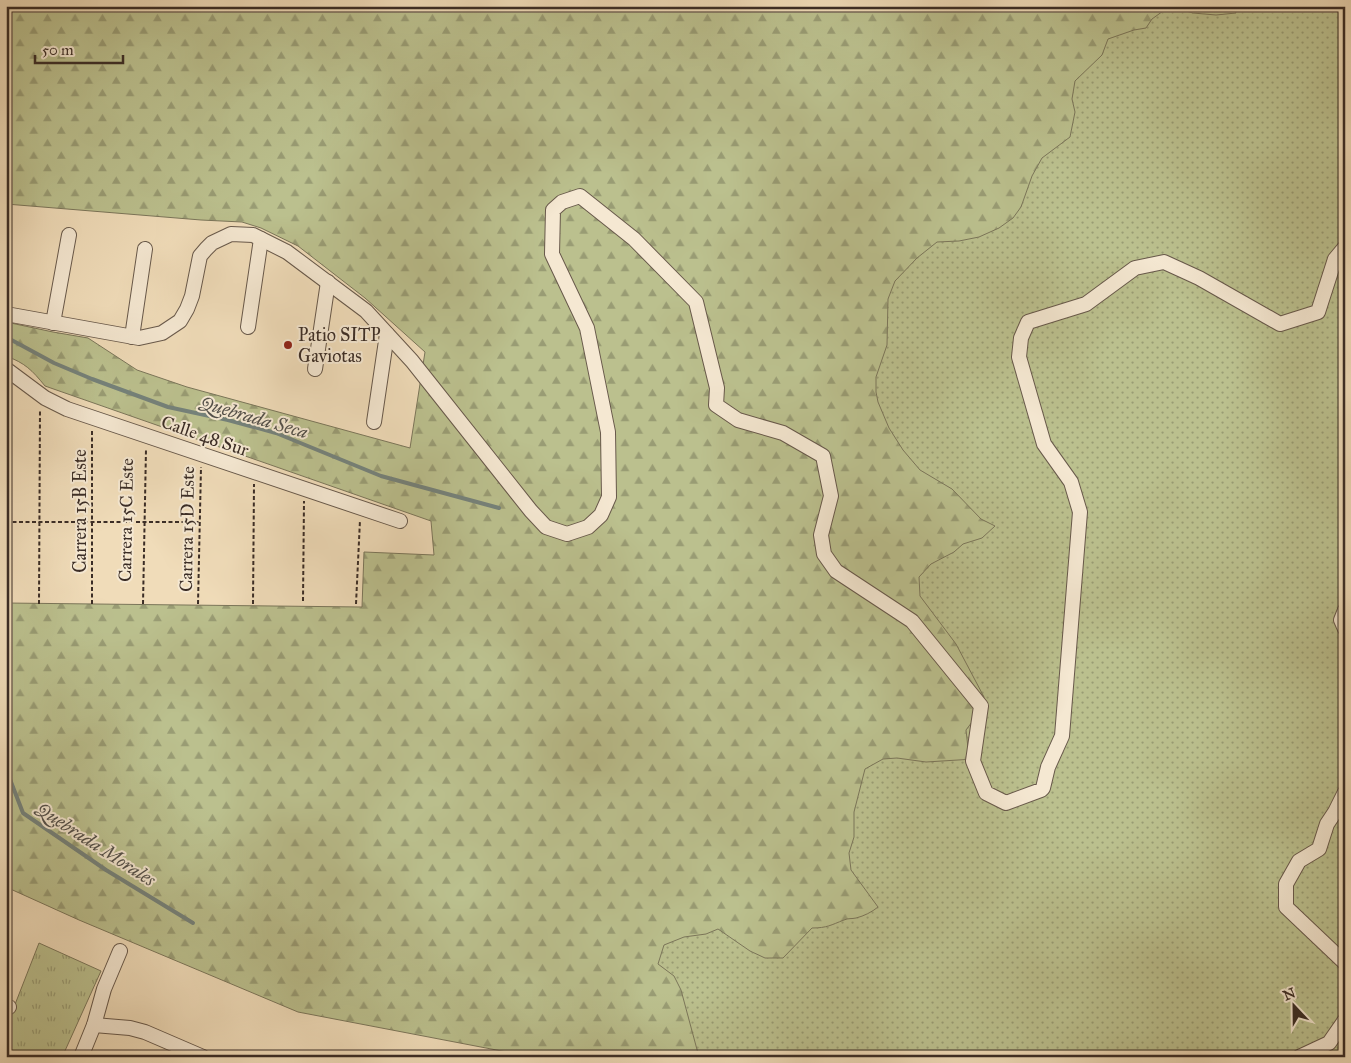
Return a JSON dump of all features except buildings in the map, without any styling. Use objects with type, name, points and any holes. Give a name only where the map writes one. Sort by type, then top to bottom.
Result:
[{"type":"street","points":[[6,314],[139,338],[162,334],[180,321],[187,309],[192,296],[200,256],[212,243],[231,234],[253,235],[287,252],[366,310],[412,361],[531,511],[546,527],[567,534],[588,526],[602,515],[609,497],[608,432],[587,328],[552,254],[553,210],[562,202],[580,196],[634,239],[696,302],[717,388],[716,405],[738,420],[783,433],[823,456],[831,496],[821,535],[824,554],[836,571],[912,621],[981,706],[973,761],[986,793],[1006,803],[1043,788],[1048,767],[1062,736],[1080,512],[1071,482],[1044,444],[1019,356],[1020,338],[1028,322],[1086,304],[1135,268],[1164,262],[1199,278],[1280,324],[1318,312],[1335,259],[1345,247]]},
{"type":"street","points":[[53,323],[69,235]]},
{"type":"street","points":[[248,327],[261,239]]},
{"type":"street","points":[[132,337],[145,249]]},
{"type":"street","points":[[316,369],[328,282]]},
{"type":"street","points":[[374,422],[387,334]]},
{"type":"street","name":"Calle 48 Sur","points":[[6,369],[41,395],[66,409],[400,521]]},
{"type":"street","points":[[1345,610],[1342,620],[1345,629]]},
{"type":"street","points":[[1345,792],[1327,824],[1319,849],[1299,861],[1286,884],[1286,907],[1345,963]]},
{"type":"street","points":[[82,1057],[94,1025],[104,989],[120,951]]},
{"type":"street","points":[[1299,1057],[1329,1043],[1345,1020]]},
{"type":"street","points":[[94,1025],[130,1028],[145,1032],[203,1057]]},
{"type":"path","points":[[39,604],[41,395]]},
{"type":"path","name":"Carrera 15B Este","points":[[92,418],[92,604]]},
{"type":"path","name":"Carrera 15C Este","points":[[143,604],[147,436]]},
{"type":"path","name":"Carrera 15D Este","points":[[198,604],[201,454]]},
{"type":"path","points":[[253,604],[254,472]]},
{"type":"path","points":[[304,489],[304,601]]},
{"type":"path","points":[[356,604],[360,508]]},
{"type":"path","points":[[6,522],[199,522]]},
{"type":"green space","points":[[6,6],[1345,6],[1307,1057],[533,1057],[298,1012],[79,920],[6,887],[6,603],[362,607],[364,552],[434,555],[431,521],[45,386],[28,368],[6,356],[6,322],[88,338],[137,370],[187,387],[410,448],[425,352],[365,298],[298,246],[261,228],[242,222],[6,204]]},
{"type":"green space","points":[[1170,6],[1193,13],[1216,15],[1236,13],[1233,6],[1345,6],[1345,1057],[699,1057],[681,990],[674,976],[658,964],[664,945],[684,937],[706,934],[718,929],[750,951],[765,958],[783,958],[812,928],[829,926],[871,912],[878,907],[851,870],[849,853],[854,837],[854,812],[865,769],[883,759],[897,758],[926,762],[974,759],[968,748],[966,730],[978,714],[984,697],[956,644],[920,596],[919,577],[931,564],[954,552],[963,544],[982,538],[995,526],[981,519],[952,489],[920,470],[903,450],[889,428],[878,402],[876,377],[887,345],[888,299],[895,281],[917,258],[937,242],[959,241],[979,237],[999,228],[1013,218],[1021,207],[1032,176],[1042,158],[1070,137],[1075,112],[1072,99],[1075,81],[1102,55],[1108,39],[1146,28],[1152,19]]},
{"type":"green space","points":[[39,943],[101,971],[64,1053],[65,1057],[6,1057],[6,1019],[14,1007]]},
{"type":"waterway","name":"Quebrada Seca","points":[[6,337],[54,363],[168,407],[276,433],[381,476],[499,508]]},
{"type":"waterway","name":"Quebrada Morales","points":[[6,769],[23,813],[106,870],[193,923]]},
{"type":"place","name":"Patio SITP Gaviotas","points":[[288,345]]}]
